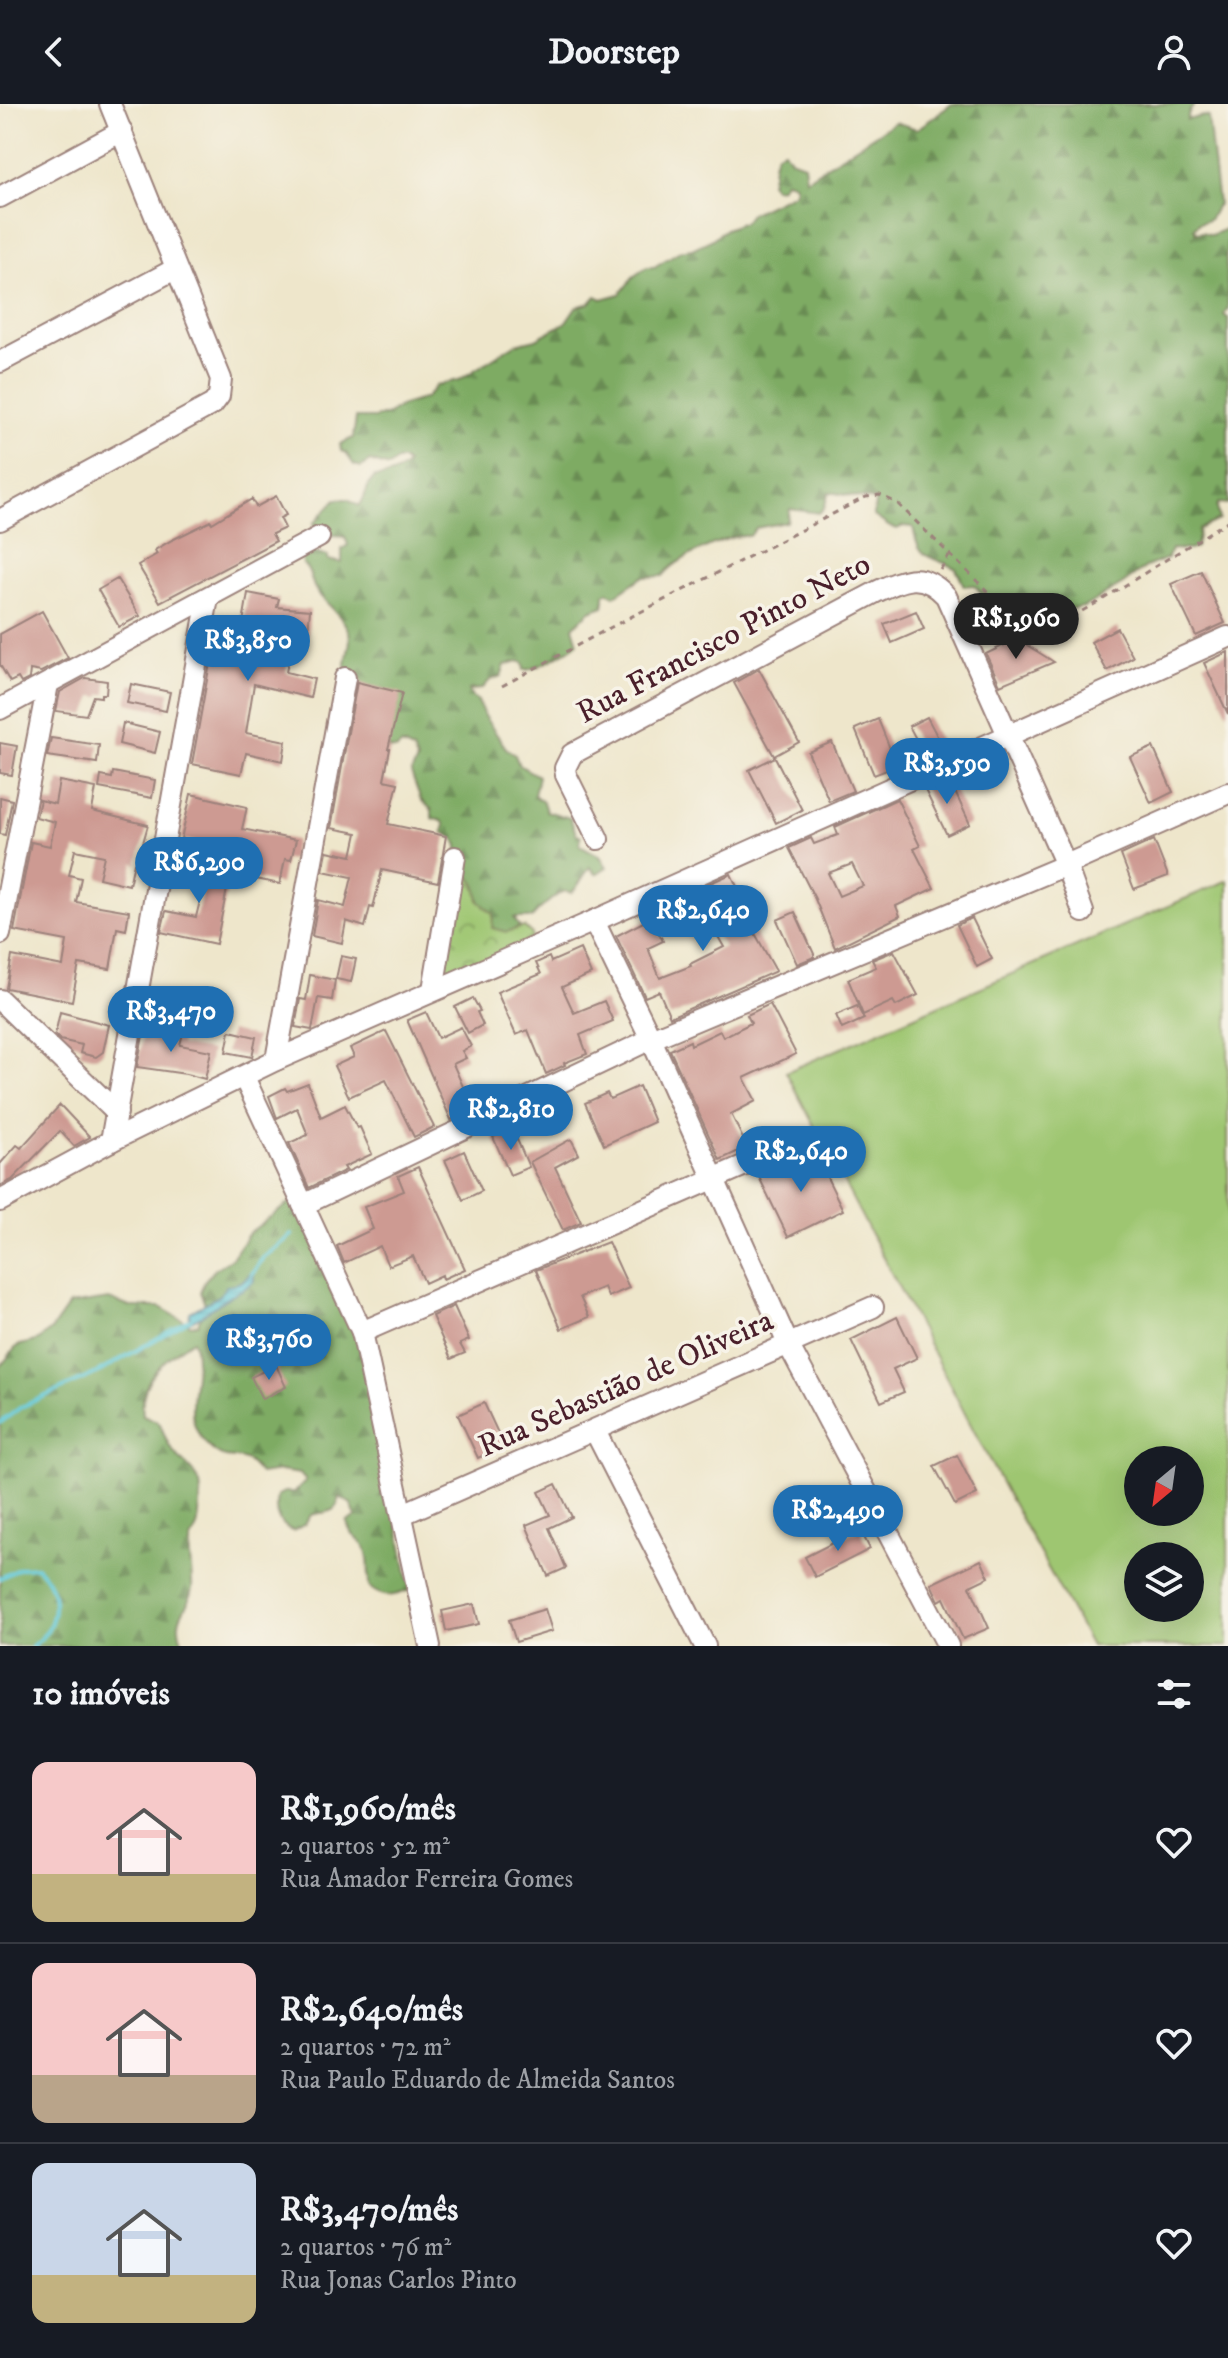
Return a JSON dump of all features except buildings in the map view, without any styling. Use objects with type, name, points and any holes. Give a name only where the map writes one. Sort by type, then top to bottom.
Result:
[{"type":"street","points":[[0,520],[213,404],[221,389],[221,379],[110,104]]},
{"type":"street","points":[[0,197],[122,131]]},
{"type":"street","points":[[0,362],[175,269]]},
{"type":"street","points":[[0,709],[319,537]]},
{"type":"street","name":"Rua Francisco Pinto Neto","points":[[598,839],[566,775],[568,758],[577,750],[900,581],[917,579],[933,582],[946,596],[1007,736]]},
{"type":"street","points":[[111,1141],[208,598]]},
{"type":"street","points":[[0,1201],[111,1141],[276,1060],[1228,637]]},
{"type":"street","points":[[276,1060],[345,678]]},
{"type":"street","points":[[0,934],[48,684]]},
{"type":"street","points":[[1007,736],[1066,865],[1083,912]]},
{"type":"street","points":[[303,1205],[651,1039],[1066,865],[1228,793]]},
{"type":"street","points":[[433,990],[455,857]]},
{"type":"street","points":[[594,921],[651,1039],[789,1346],[948,1646]]},
{"type":"street","points":[[0,1000],[117,1113]]},
{"type":"street","points":[[244,1077],[362,1332],[430,1646]]},
{"type":"street","points":[[362,1332],[784,1148]]},
{"type":"street","name":"Rua Sebastião de Oliveira","points":[[403,1514],[873,1307]]},
{"type":"street","points":[[595,1431],[705,1646]]},
{"type":"green space","points":[[952,104],[1195,104],[1187,120],[1208,117],[1218,204],[1209,220],[1194,228],[1196,233],[1211,235],[1228,228],[1228,308],[1224,315],[1228,318],[1228,504],[1219,503],[1219,520],[1199,529],[1196,547],[1190,550],[1171,549],[1168,558],[1146,567],[1084,607],[1070,609],[1056,620],[1043,617],[1011,625],[974,585],[964,586],[956,569],[922,553],[913,527],[897,529],[874,516],[875,500],[829,492],[819,513],[790,509],[787,522],[756,528],[750,536],[717,543],[679,562],[663,576],[642,577],[614,596],[608,592],[604,594],[604,606],[590,611],[573,627],[578,643],[574,646],[552,660],[529,669],[524,670],[523,663],[518,661],[505,665],[501,676],[490,680],[482,689],[469,690],[519,765],[538,776],[534,795],[543,802],[546,811],[570,818],[576,833],[581,836],[580,845],[600,856],[607,867],[596,874],[590,867],[573,891],[555,896],[532,918],[514,918],[520,928],[506,932],[491,928],[479,901],[476,885],[458,862],[455,839],[443,832],[445,825],[432,818],[432,810],[421,800],[411,773],[417,761],[413,750],[402,745],[396,750],[390,749],[384,742],[360,687],[362,681],[357,674],[346,670],[349,632],[317,592],[303,564],[302,556],[309,550],[342,563],[342,549],[348,545],[345,537],[317,533],[314,523],[336,499],[348,499],[359,506],[375,477],[392,474],[407,464],[397,460],[389,467],[370,461],[361,467],[354,465],[341,451],[340,444],[353,438],[356,418],[388,414],[400,406],[426,398],[437,385],[459,380],[515,344],[536,339],[565,323],[576,307],[590,303],[596,296],[602,299],[620,294],[633,277],[647,267],[654,267],[680,251],[711,240],[726,229],[744,222],[750,214],[794,193],[796,187],[793,183],[785,181],[781,187],[774,188],[770,182],[777,153],[784,150],[790,159],[804,164],[806,179],[895,122],[917,129]]},
{"type":"green space","points":[[455,857],[476,885],[479,901],[493,914],[492,928],[506,932],[524,927],[532,934],[532,940],[433,990]]},
{"type":"green space","points":[[1228,880],[1228,1646],[1091,1646],[1006,1492],[786,1072]]},
{"type":"green space","points":[[299,1196],[362,1332],[410,1590],[388,1596],[369,1587],[367,1554],[347,1522],[356,1517],[351,1504],[340,1497],[333,1510],[311,1515],[305,1524],[293,1531],[280,1521],[276,1502],[277,1496],[295,1492],[306,1481],[300,1474],[280,1471],[260,1474],[247,1461],[225,1457],[208,1446],[193,1421],[196,1354],[193,1340],[156,1371],[149,1380],[143,1402],[143,1415],[159,1422],[172,1450],[200,1484],[198,1523],[190,1548],[192,1588],[179,1626],[184,1646],[0,1646],[0,1367],[17,1346],[39,1340],[52,1329],[69,1305],[109,1299],[130,1307],[160,1307],[191,1325],[198,1324],[205,1304],[200,1292],[205,1280],[232,1258],[249,1233]]},
{"type":"water","points":[[254,1271],[251,1284],[189,1322],[190,1312],[219,1296],[226,1286],[241,1282]]},
{"type":"waterway","points":[[252,1274],[263,1258],[292,1235]]},
{"type":"waterway","points":[[0,1423],[21,1407],[97,1373],[191,1319]]},
{"type":"waterway","points":[[0,1578],[20,1568],[37,1567],[50,1586],[54,1608],[52,1618],[41,1638],[32,1646]]}]
